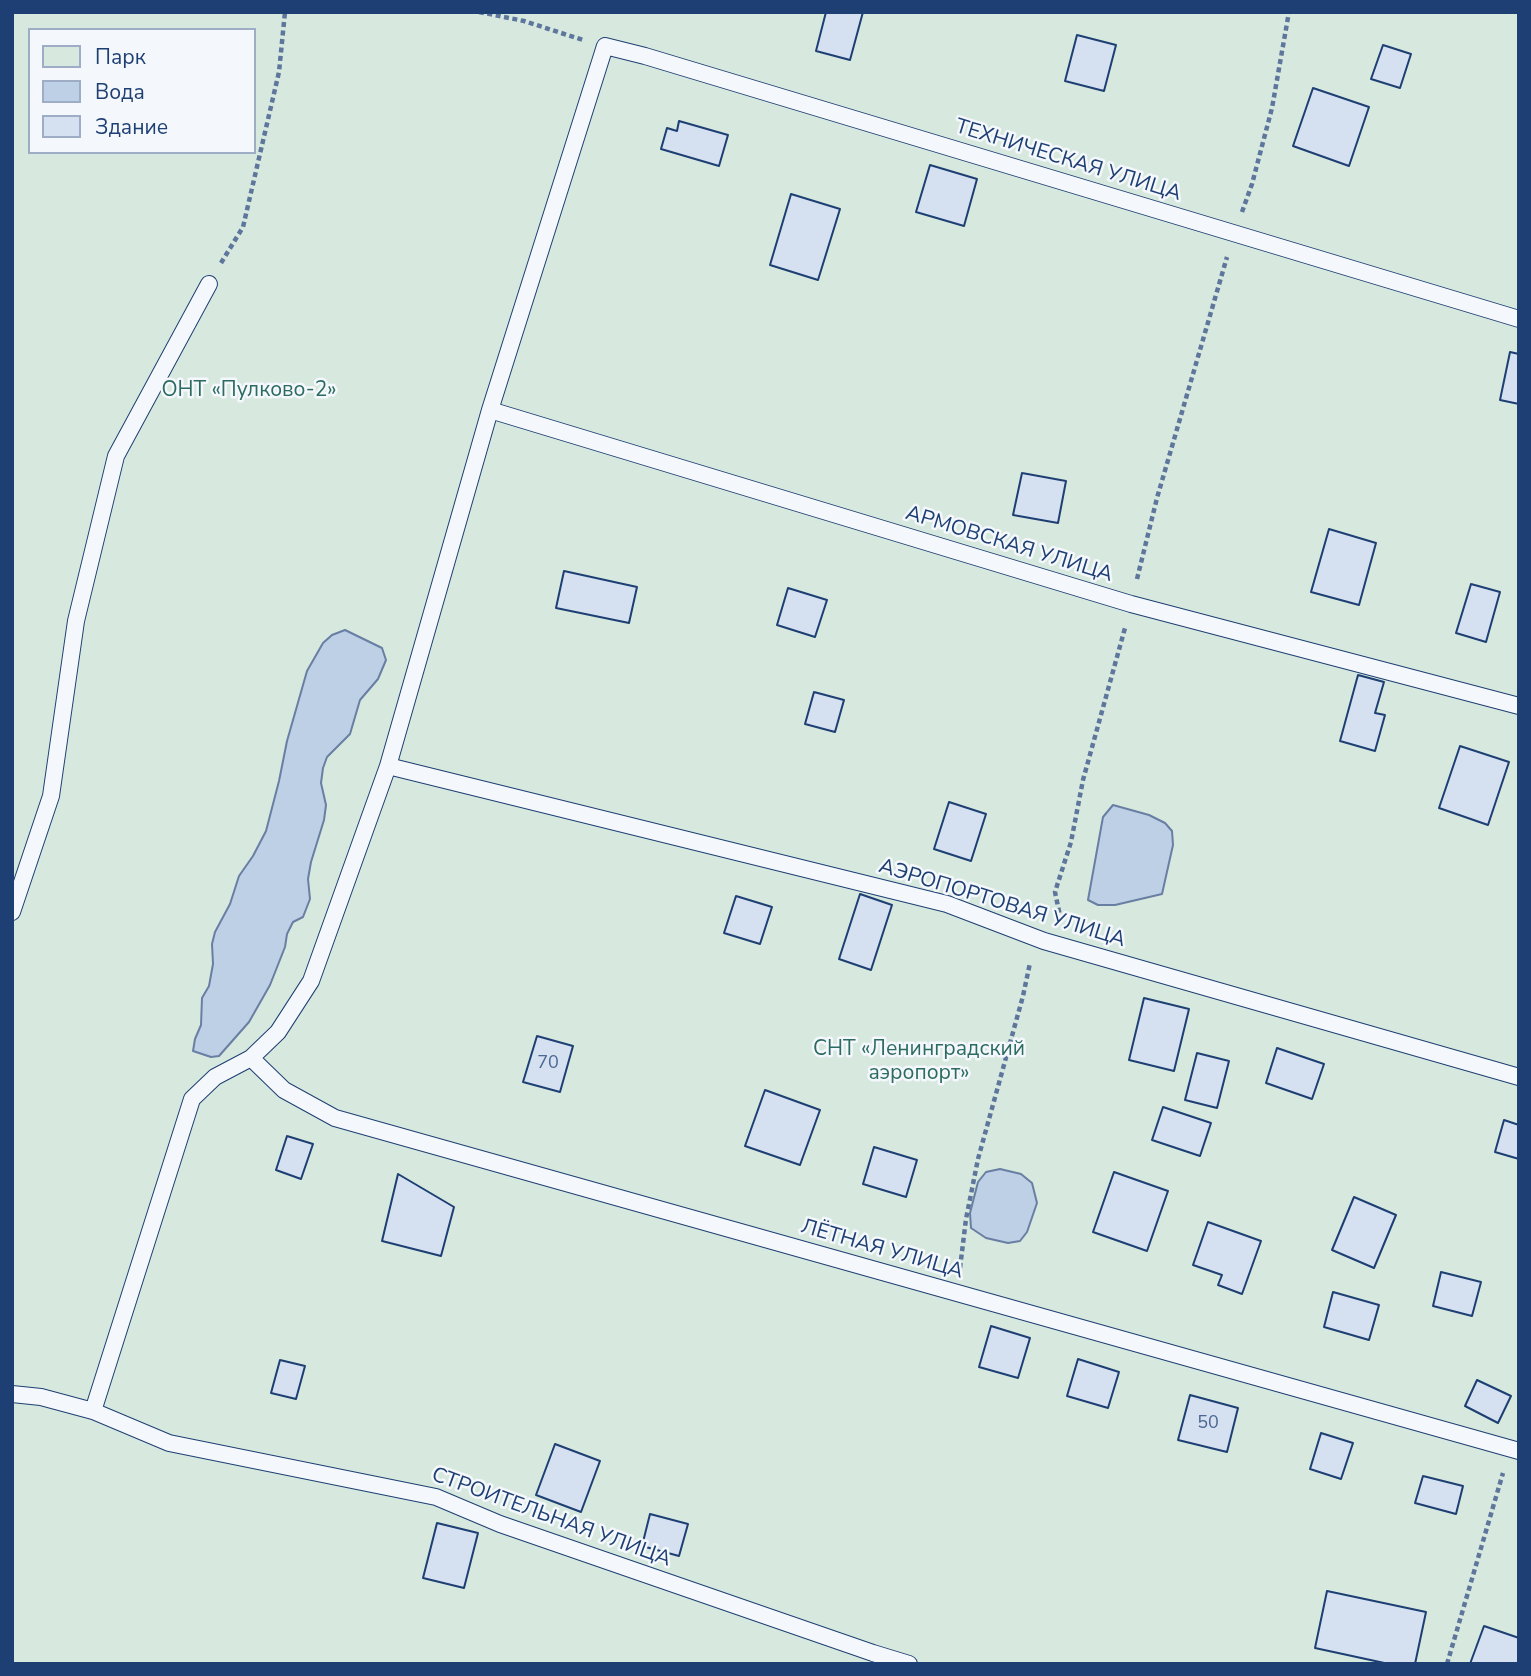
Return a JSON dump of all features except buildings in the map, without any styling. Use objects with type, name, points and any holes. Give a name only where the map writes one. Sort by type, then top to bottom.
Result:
[{"type":"lane","points":[[93,1411],[192,1099],[215,1077],[251,1058],[278,1032],[311,981],[388,766],[490,410],[605,47]]},
{"type":"lane","name":"ТЕХНИЧЕСКАЯ УЛИЦА","points":[[605,47],[645,56],[1519,319]]},
{"type":"lane","points":[[12,912],[51,796],[76,621],[116,456],[209,284]]},
{"type":"lane","name":"АРМОВСКАЯ УЛИЦА","points":[[490,410],[1131,604],[1519,706]]},
{"type":"lane","name":"АЭРОПОРТОВАЯ УЛИЦА","points":[[388,766],[947,904],[1044,941],[1519,1077]]},
{"type":"lane","name":"ЛЁТНАЯ УЛИЦА","points":[[251,1058],[284,1090],[335,1118],[1515,1450]]},
{"type":"lane","name":"СТРОИТЕЛЬНАЯ УЛИЦА","points":[[12,1394],[41,1397],[93,1411],[169,1443],[436,1497],[500,1524],[909,1664]]},
{"type":"path","points":[[209,284],[243,227],[279,72],[285,12]]},
{"type":"path","points":[[479,12],[524,21],[605,47]]},
{"type":"path","points":[[958,1293],[966,1219],[978,1159],[1023,996],[1031,955],[1061,922],[1055,892],[1070,842],[1083,780],[1157,498],[1234,233],[1252,184],[1272,108],[1289,12]]},
{"type":"path","points":[[1447,1664],[1515,1450]]},
{"type":"green space","name":"СНТ «Ленинградский аэропорт»","points":[[12,12],[1519,12],[1519,1664],[12,1664]]},
{"type":"water","points":[[345,630],[382,648],[386,660],[378,679],[360,700],[350,734],[327,757],[323,768],[321,783],[326,805],[308,879],[310,899],[303,917],[293,922],[287,934],[285,947],[270,985],[249,1022],[219,1056],[211,1057],[193,1051],[201,1025],[202,998],[209,986],[215,932],[230,904],[239,876],[266,831],[307,671],[323,643],[332,635]]},
{"type":"water","points":[[1113,805],[1149,815],[1165,823],[1172,831],[1173,845],[1162,894],[1115,905],[1098,905],[1088,900],[1103,817]]},
{"type":"water","points":[[1000,1169],[1021,1174],[1032,1183],[1037,1203],[1027,1232],[1020,1241],[1008,1243],[986,1238],[971,1228],[970,1213],[978,1182],[986,1172]]},
{"type":"park label","name":"ОНТ «Пулково-2»","points":[[249,391]]}]
